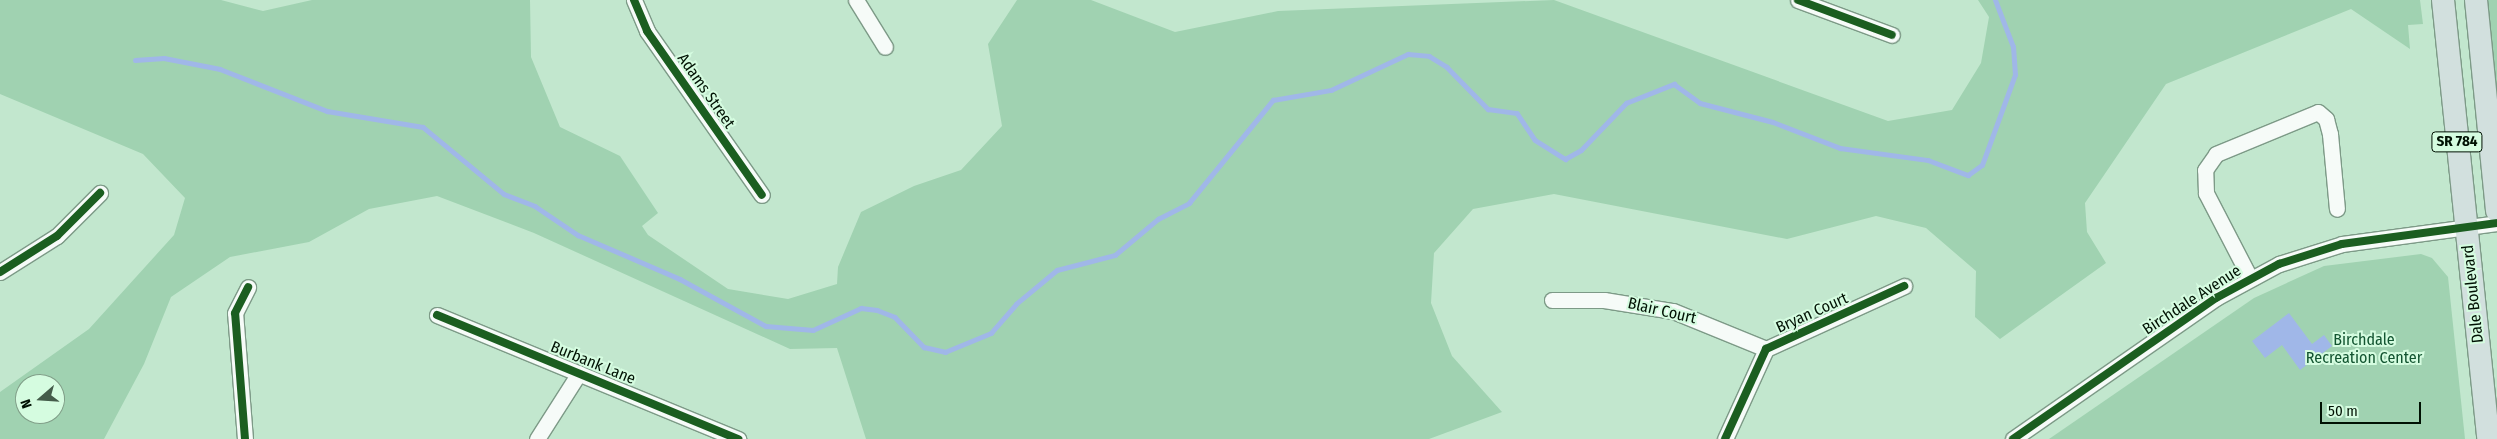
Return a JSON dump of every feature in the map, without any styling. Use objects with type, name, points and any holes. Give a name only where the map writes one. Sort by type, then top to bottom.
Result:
[{"type":"main road","name":"Dale Boulevard","points":[[2443,0],[2488,439]]},
{"type":"main road","name":"SR 784","points":[[2476,0],[2497,211]]},
{"type":"street","name":"Adams Street","points":[[634,0],[647,31],[762,195]]},
{"type":"street","points":[[856,0],[885,47]]},
{"type":"street","points":[[1798,0],[1892,35]]},
{"type":"street","points":[[2250,278],[2206,193],[2205,170],[2216,154],[2318,112],[2326,119],[2330,134],[2337,209]]},
{"type":"street","points":[[0,272],[57,236],[100,193]]},
{"type":"street","name":"Birchdale Avenue","points":[[2013,439],[2250,278],[2342,244],[2497,223]]},
{"type":"street","name":"Bryan Court","points":[[1725,439],[1766,349],[1904,286]]},
{"type":"street","points":[[245,439],[235,313],[248,287]]},
{"type":"street","name":"Blair Court","points":[[1552,300],[1604,300],[1673,311],[1766,349]]},
{"type":"street","name":"Burbank Lane","points":[[436,315],[580,372],[738,439]]},
{"type":"street","points":[[537,439],[580,372]]},
{"type":"green space","points":[[0,0],[221,0],[263,11],[312,0],[530,0],[531,57],[560,127],[620,156],[658,213],[642,226],[648,235],[728,289],[788,299],[837,284],[838,267],[861,212],[914,186],[961,170],[1002,126],[988,44],[1017,0],[1091,0],[1175,32],[1278,11],[1554,0],[1888,121],[1952,110],[1981,63],[1989,17],[1978,0],[2420,0],[2423,24],[2408,25],[2410,49],[2351,9],[2166,84],[2085,203],[2087,232],[2106,263],[2000,339],[1975,317],[1976,271],[1926,228],[1876,216],[1787,239],[1554,194],[1473,209],[1434,253],[1431,303],[1452,356],[1502,412],[1429,439],[866,439],[837,348],[790,349],[534,233],[437,196],[369,209],[309,242],[230,257],[171,297],[144,364],[104,439],[0,439],[0,392],[15,381],[15,424],[65,424],[65,374],[25,374],[89,329],[174,235],[185,198],[143,154],[0,94]]},
{"type":"green space","points":[[2487,0],[2497,0],[2497,95]]},
{"type":"green space","name":"Birchdale Recreation Center","points":[[2421,254],[2432,258],[2448,277],[2465,439],[2049,439],[2254,298],[2324,266]]},
{"type":"water","points":[[2289,313],[2312,344],[2324,335],[2332,346],[2300,370],[2282,345],[2265,358],[2252,341]]},
{"type":"waterway","points":[[135,60],[164,58],[220,69],[327,111],[423,127],[504,194],[535,206],[578,235],[680,279],[766,326],[813,330],[861,308],[877,310],[895,317],[924,347],[945,352],[991,333],[1016,304],[1057,270],[1115,255],[1158,219],[1189,203],[1273,100],[1331,90],[1408,54],[1429,56],[1447,67],[1488,109],[1517,113],[1535,140],[1565,159],[1581,150],[1626,103],[1674,84],[1700,103],[1773,122],[1840,148],[1928,160],[1968,175],[1982,165],[2015,75],[2013,47],[1995,0]]},
{"type":"cycle path","points":[[634,0],[647,31],[762,195]]},
{"type":"cycle path","points":[[1798,0],[1892,35]]},
{"type":"cycle path","points":[[0,272],[57,236],[100,193]]},
{"type":"cycle path","points":[[2013,439],[2216,298],[2279,264],[2342,244],[2497,223]]},
{"type":"cycle path","points":[[1725,439],[1766,349],[1904,286]]},
{"type":"cycle path","points":[[245,439],[235,313],[248,287]]},
{"type":"cycle path","points":[[437,315],[738,439]]}]
